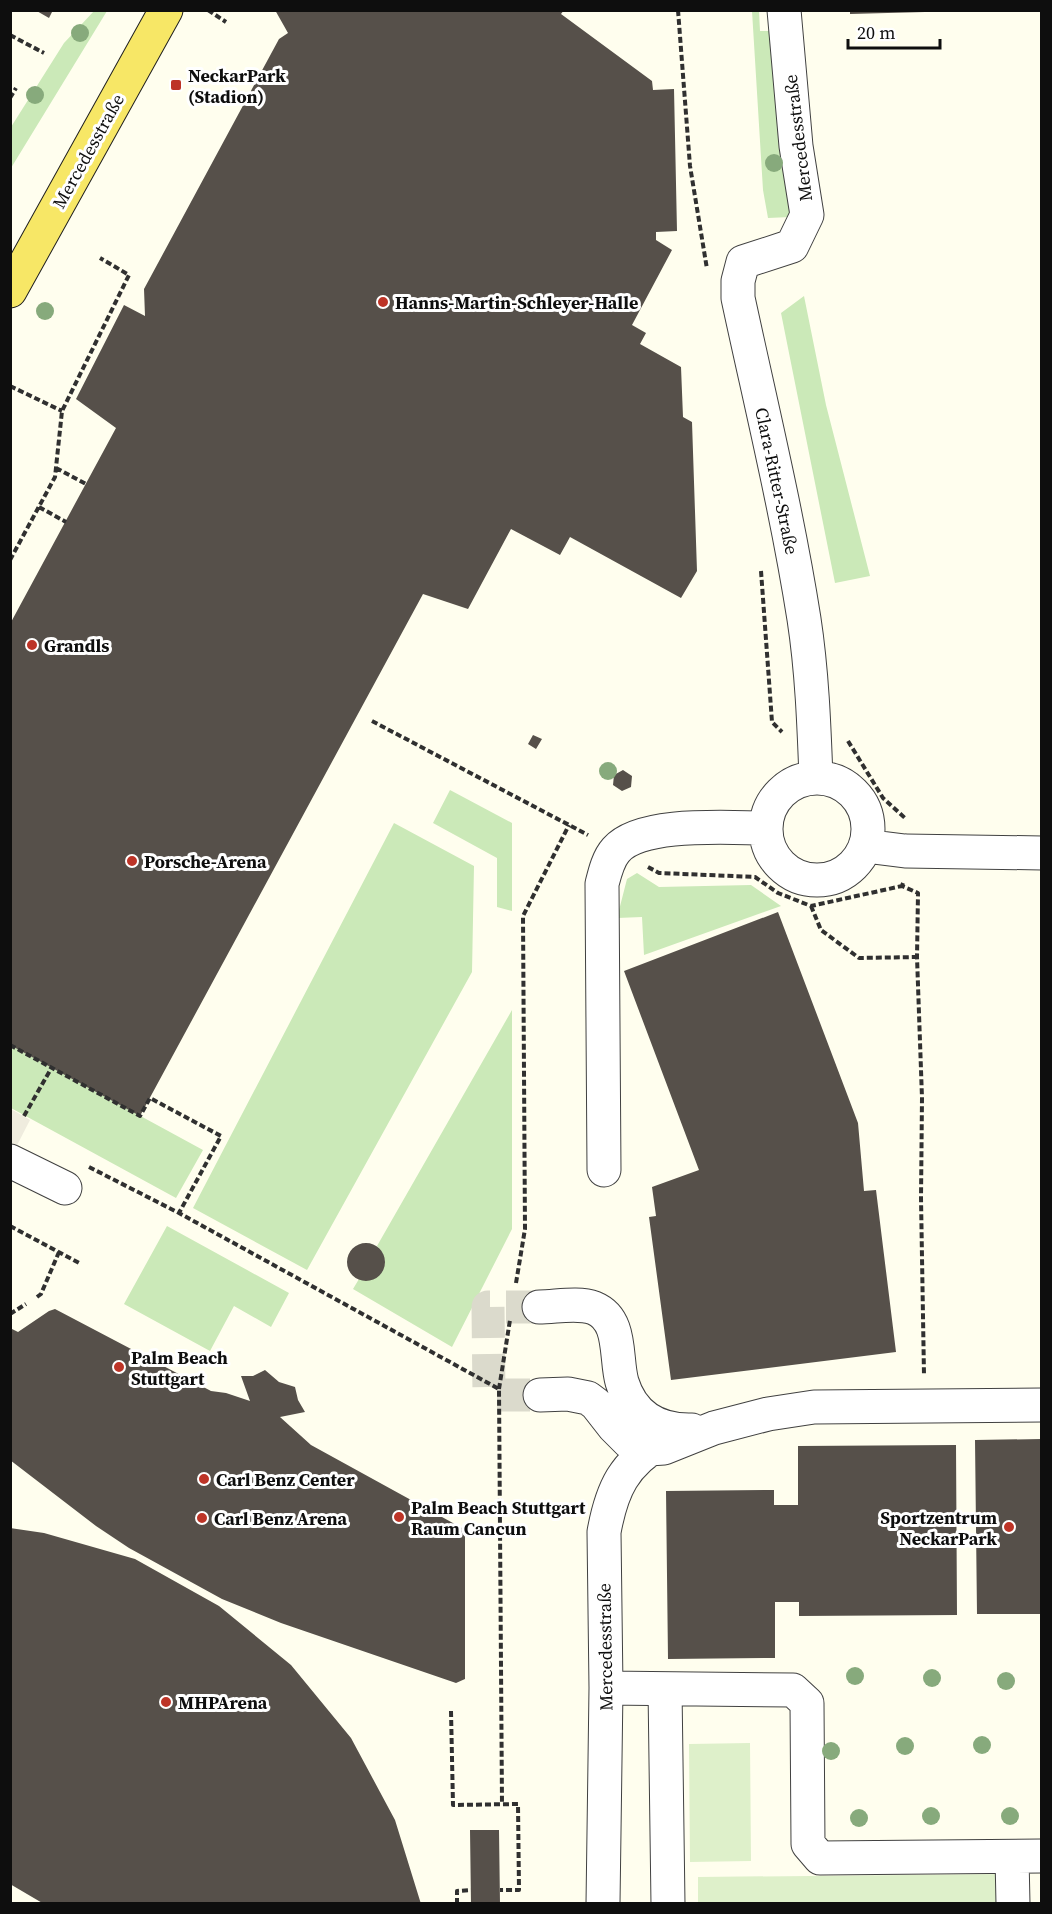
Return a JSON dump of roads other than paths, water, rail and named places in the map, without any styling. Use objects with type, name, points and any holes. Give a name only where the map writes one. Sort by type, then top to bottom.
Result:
[{"type":"main road","name":"Mercedesstraße","points":[[10,291],[166,10]]},
{"type":"street","name":"Mercedesstraße","points":[[743,262],[792,246],[807,215],[796,146],[784,10]]},
{"type":"street","name":"Clara-Ritter-Straße","points":[[743,262],[738,281],[738,298],[806,631],[816,778]]},
{"type":"street","points":[[816,778],[832,780],[847,787],[858,799],[866,813],[868,830],[865,846],[849,869],[822,880],[808,880],[782,867],[773,856],[767,842],[767,815],[780,792],[803,779],[816,778]]},
{"type":"street","points":[[604,1170],[602,884],[609,860],[625,842],[635,837],[664,830],[766,828]]},
{"type":"street","points":[[865,846],[905,851],[1041,853]]},
{"type":"street","points":[[10,1161],[65,1188]]},
{"type":"street","points":[[539,1307],[584,1306],[596,1309],[606,1318],[617,1340],[622,1381],[627,1394],[646,1419],[675,1430],[702,1429],[768,1414],[814,1407],[1041,1405]]},
{"type":"street","points":[[540,1395],[568,1394],[588,1398],[629,1442],[639,1447],[664,1448],[702,1429]]},
{"type":"street","name":"Mercedesstraße","points":[[603,1904],[606,1688],[604,1532],[615,1490],[634,1461],[649,1449]]},
{"type":"street","points":[[606,1688],[793,1690],[807,1703],[808,1844],[820,1858],[1027,1856],[1013,1904]]},
{"type":"street","points":[[665,1689],[668,1904]]},
{"type":"tunnel","points":[[539,1307],[488,1307],[489,1395],[540,1395]]},
{"type":"place","name":"NeckarPark (Stadion)","points":[[176,85]]},
{"type":"place","name":"Hanns-Martin-Schleyer-Halle","points":[[383,302]]},
{"type":"place","name":"Grandls","points":[[32,645]]},
{"type":"place","name":"Porsche-Arena","points":[[132,861]]},
{"type":"place","name":"Palm Beach Stuttgart","points":[[119,1367]]},
{"type":"place","name":"Carl Benz Center","points":[[204,1479]]},
{"type":"place","name":"Palm Beach Stuttgart Raum Cancun","points":[[399,1517]]},
{"type":"place","name":"Carl Benz Arena","points":[[202,1518]]},
{"type":"place","name":"Sportzentrum NeckarPark","points":[[1009,1527]]},
{"type":"place","name":"MHPArena","points":[[166,1702]]}]
